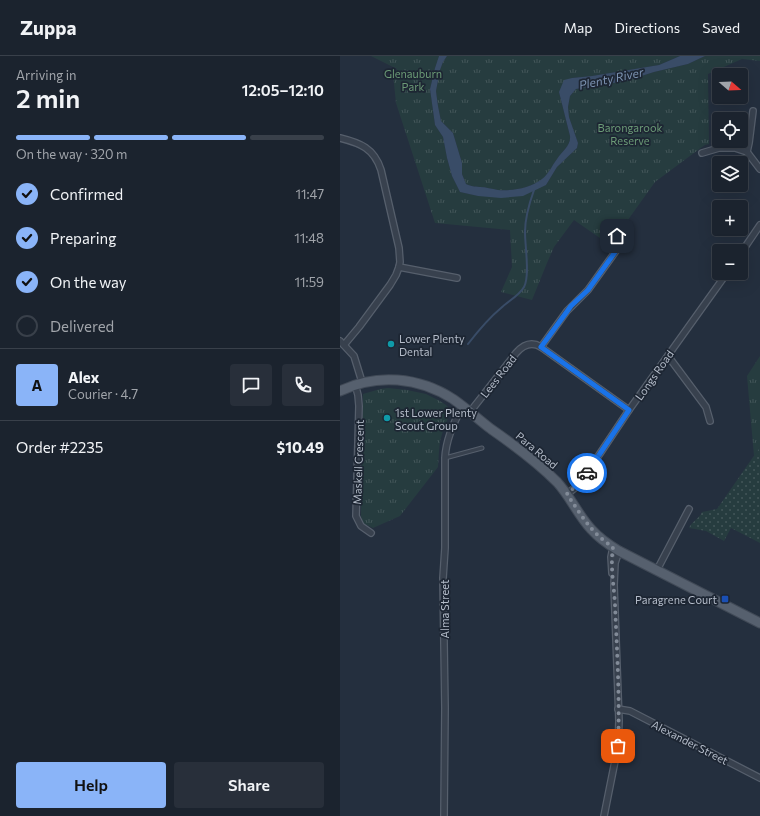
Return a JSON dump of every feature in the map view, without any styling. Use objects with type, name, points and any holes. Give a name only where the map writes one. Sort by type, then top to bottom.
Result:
[{"type":"main road","name":"Para Road","points":[[340,390],[359,383],[389,379],[416,382],[439,391],[453,399],[538,464],[558,483],[590,528],[605,542],[760,622]]},
{"type":"street","points":[[747,152],[752,111]]},
{"type":"street","points":[[340,138],[356,142],[366,147],[374,155],[380,166],[399,248],[400,262],[396,275],[390,286],[359,327],[342,343]]},
{"type":"street","points":[[702,153],[719,148],[735,148],[747,152],[760,169]]},
{"type":"street","points":[[748,246],[758,235],[760,225]]},
{"type":"street","points":[[617,236],[624,239],[588,290],[571,306],[541,347],[629,410]]},
{"type":"street","points":[[399,267],[457,278]]},
{"type":"street","name":"Longs Road","points":[[567,494],[583,479],[629,410],[722,280]]},
{"type":"street","name":"Maskell Crescent","points":[[342,343],[354,356],[359,383],[356,516],[361,526],[371,534]]},
{"type":"street","name":"Lees Road","points":[[470,412],[519,350],[531,344],[541,347]]},
{"type":"street","points":[[668,356],[706,407],[710,421]]},
{"type":"street","name":"Alma Street","points":[[444,816],[445,708],[443,578],[445,548],[445,458],[446,444],[450,430],[462,406]]},
{"type":"street","points":[[657,570],[689,509]]},
{"type":"street","points":[[604,816],[618,746],[614,585],[616,549]]},
{"type":"street","name":"Alexander Street","points":[[618,709],[637,715],[760,778]]},
{"type":"lane","points":[[445,458],[482,448]]},
{"type":"green space","name":"Barongarook Reserve","points":[[371,56],[439,56],[430,89],[435,125],[443,137],[452,176],[460,192],[479,196],[546,185],[557,167],[577,148],[578,143],[569,117],[568,107],[570,96],[576,89],[626,81],[654,72],[688,64],[705,56],[760,56],[760,61],[742,59],[722,68],[712,68],[712,72],[708,74],[709,144],[705,145],[655,182],[610,245],[574,220],[554,247],[532,300],[501,292],[512,267],[510,230],[435,223],[396,103],[393,74],[397,69]]},
{"type":"green space","points":[[447,56],[680,56],[659,65],[572,78],[559,92],[570,136],[568,146],[555,161],[543,179],[527,187],[498,190],[466,184],[462,174],[462,163],[453,133],[441,121],[436,91],[440,70]]},
{"type":"green space","points":[[760,356],[760,447],[754,456],[747,376]]},
{"type":"green space","points":[[388,388],[426,394],[446,405],[449,408],[450,413],[440,441],[438,467],[400,516],[373,528],[363,523],[361,516],[363,394]]},
{"type":"green space","points":[[760,447],[760,543],[731,528],[724,541],[706,531],[689,528],[702,512],[717,509]]},
{"type":"water","name":"Plenty River","points":[[439,56],[447,56],[440,70],[436,91],[441,121],[453,133],[462,163],[462,174],[466,184],[504,190],[527,187],[542,179],[547,175],[555,161],[568,146],[570,136],[559,92],[564,80],[659,65],[680,56],[705,56],[688,64],[654,72],[626,81],[576,89],[570,96],[568,107],[569,117],[578,143],[577,148],[557,167],[546,185],[523,196],[501,198],[478,196],[460,192],[452,176],[443,137],[435,125],[430,89]]},
{"type":"waterway","points":[[468,344],[488,320],[524,287],[527,276],[526,222],[534,190]]},
{"type":"way so far","points":[[587,473],[576,487],[567,494],[590,528],[605,542],[613,547],[611,563],[615,606],[619,720],[618,746]]},
{"type":"place","name":"Lower Plenty Dental","points":[[391,344]]},
{"type":"place","name":"1st Lower Plenty Scout Group","points":[[387,418]]},
{"type":"place","name":"Paragrene Court","points":[[725,599]]},
{"type":"route","points":[[587,473],[629,410],[541,347],[571,306],[588,290],[623,241],[617,236]]},
{"type":"park label","name":"Glenauburn Park","points":[[413,79]]}]
